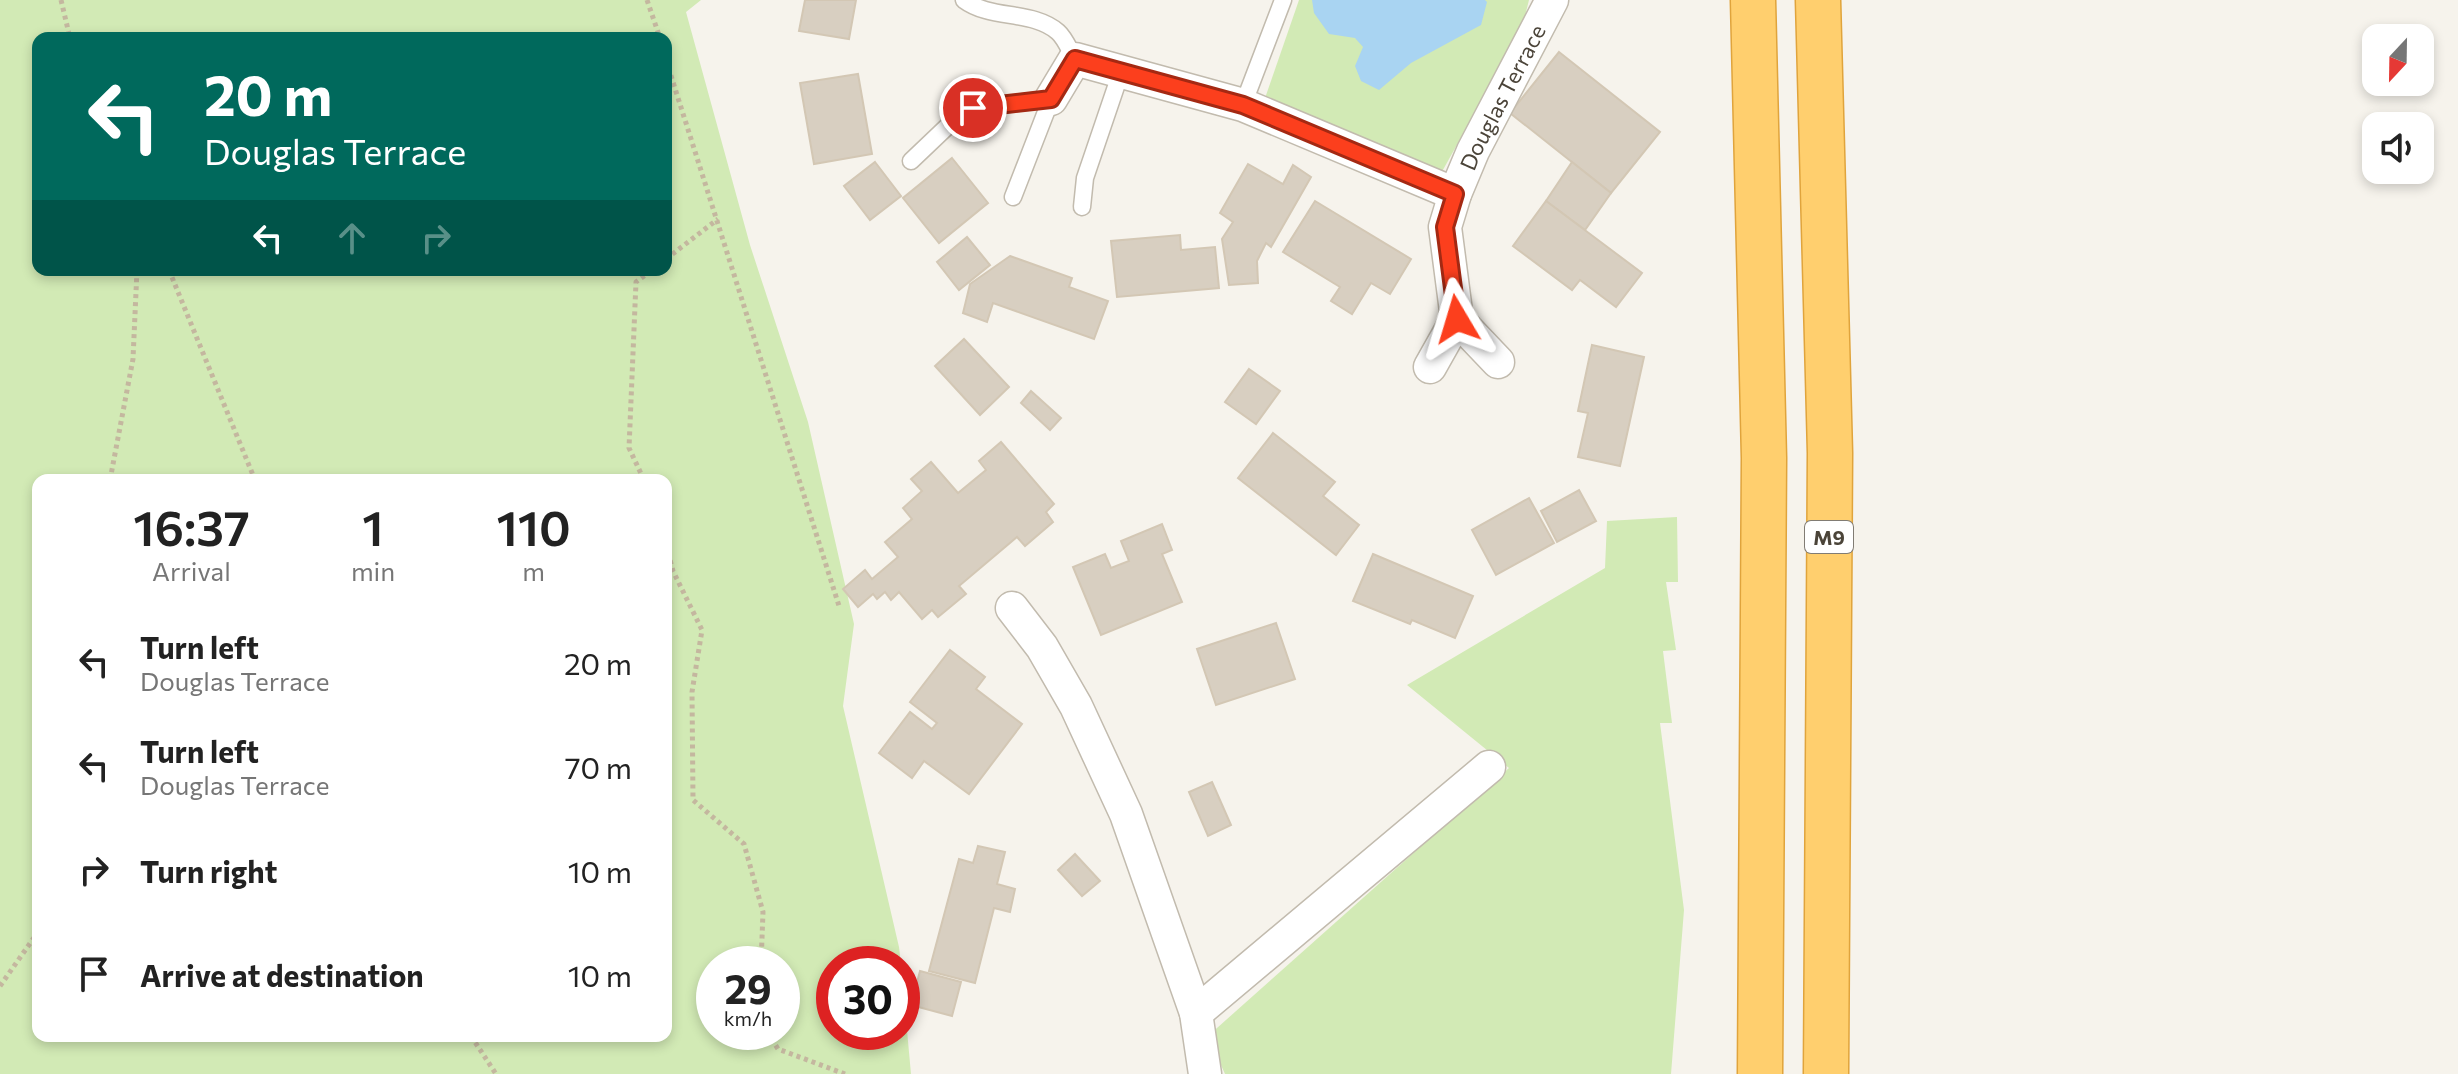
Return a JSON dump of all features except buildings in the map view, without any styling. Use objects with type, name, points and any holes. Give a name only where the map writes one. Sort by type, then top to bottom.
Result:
[{"type":"highway","points":[[1753,0],[1764,458],[1760,1074]]},
{"type":"highway","name":"M9","points":[[1818,0],[1830,453],[1826,1074]]},
{"type":"street","name":"Douglas Terrace","points":[[1457,319],[1445,227],[1473,151],[1552,0]]},
{"type":"street","name":"Douglas Terrace","points":[[1075,59],[1243,105],[1455,194]]},
{"type":"street","points":[[1051,99],[1075,59]]},
{"type":"street","points":[[1430,367],[1457,319],[1498,362]]},
{"type":"street","points":[[1012,608],[1042,647],[1076,706],[1126,814],[1196,1013],[1205,1074]]},
{"type":"street","points":[[1196,1013],[1489,767]]},
{"type":"lane","points":[[964,0],[972,6],[1049,27],[1059,33],[1075,59]]},
{"type":"lane","points":[[1243,105],[1283,0]]},
{"type":"lane","points":[[1082,207],[1085,178],[1121,72]]},
{"type":"lane","points":[[911,161],[953,121],[973,108],[1051,99],[1013,197]]},
{"type":"path","points":[[61,0],[69,32]]},
{"type":"path","points":[[647,0],[658,32]]},
{"type":"path","points":[[672,78],[840,609]]},
{"type":"path","points":[[672,254],[718,219]]},
{"type":"path","points":[[111,474],[133,359],[137,276]]},
{"type":"path","points":[[171,276],[253,474]]},
{"type":"path","points":[[641,474],[629,448],[630,371],[636,282],[644,276]]},
{"type":"path","points":[[672,567],[702,630],[692,692],[693,800],[744,844],[763,912],[762,946]]},
{"type":"path","points":[[0,986],[32,941]]},
{"type":"path","points":[[475,1042],[496,1074]]},
{"type":"path","points":[[781,1050],[845,1074]]},
{"type":"green space","points":[[0,0],[701,0],[686,12],[750,245],[808,422],[854,624],[843,706],[899,946],[816,946],[816,1050],[909,1050],[911,1074],[0,1074]]},
{"type":"green space","points":[[1299,0],[1529,0],[1522,28],[1439,177],[1264,101]]},
{"type":"green space","points":[[1677,517],[1678,582],[1666,582],[1676,650],[1663,651],[1672,723],[1660,723],[1684,910],[1671,1074],[1225,1074],[1208,1036],[1509,768],[1407,685],[1605,568],[1607,521]]},
{"type":"water","points":[[1312,0],[1487,2],[1481,25],[1411,63],[1379,90],[1361,81],[1355,66],[1363,47],[1355,38],[1329,34],[1314,13]]},
{"type":"route","points":[[973,108],[1051,99],[1075,59],[1243,105],[1455,194],[1445,227],[1457,319]]}]
